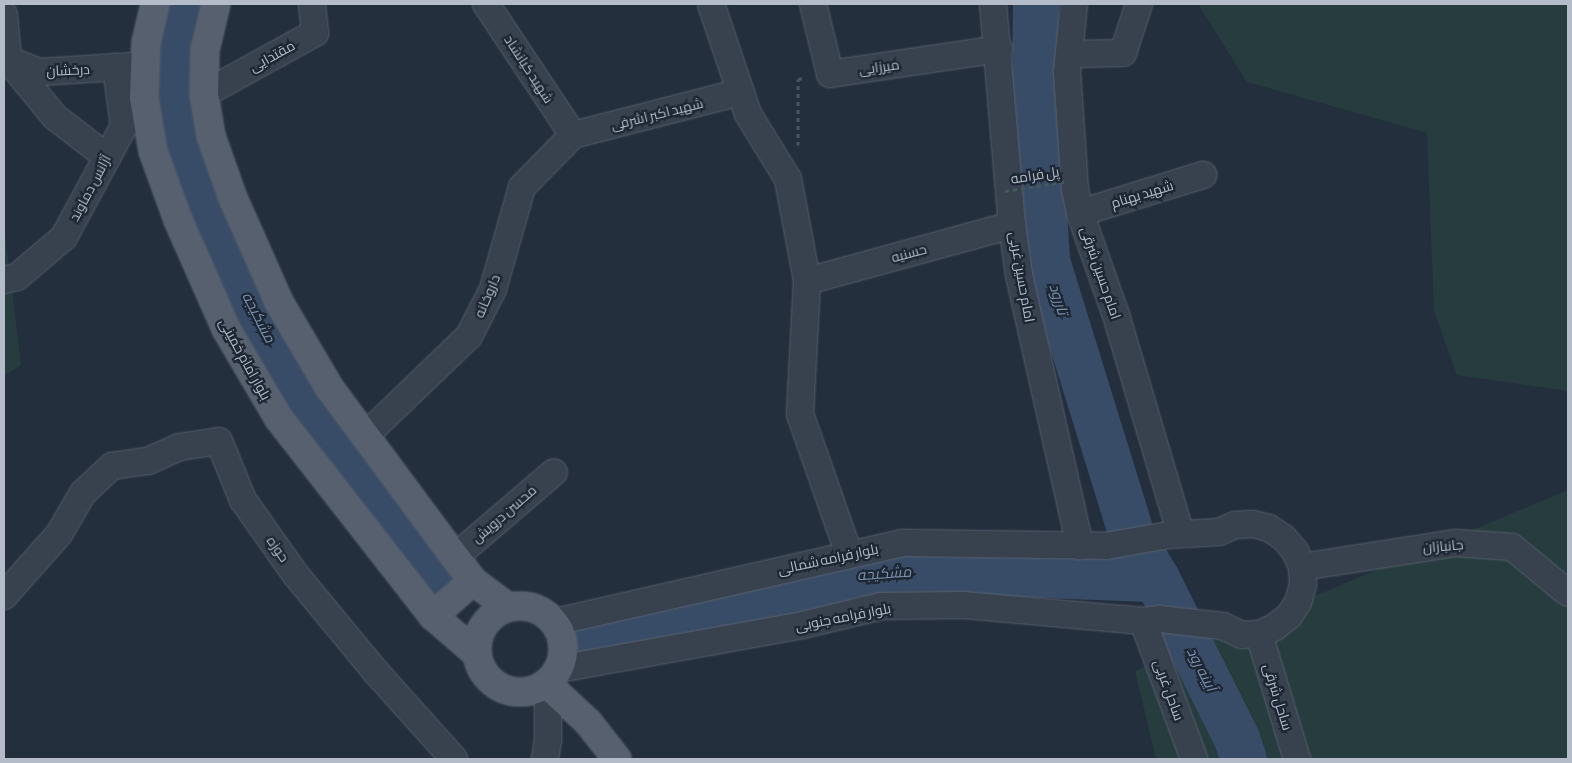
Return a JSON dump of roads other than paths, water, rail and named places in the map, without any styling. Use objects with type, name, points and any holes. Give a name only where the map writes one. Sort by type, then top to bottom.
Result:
[{"type":"main road","name":"بلوار امام خمینی","points":[[155,4],[146,43],[144,98],[153,151],[178,220],[226,329],[279,419],[433,616],[477,654]]},
{"type":"main road","points":[[216,4],[205,50],[204,94],[211,136],[222,169],[279,302],[329,387],[473,581],[508,607]]},
{"type":"main road","points":[[433,616],[473,581]]},
{"type":"main road","points":[[521,606],[534,608],[546,614],[555,622],[561,633],[564,645],[554,676],[524,693],[511,692],[498,687],[487,679],[480,667],[477,654],[481,630],[488,620],[508,607],[521,606]]},
{"type":"main road","points":[[554,676],[617,759]]},
{"type":"street","name":"مقتدایی","points":[[204,94],[315,33],[312,4]]},
{"type":"street","name":"شهید کیانشاد","points":[[486,4],[573,135]]},
{"type":"street","points":[[712,4],[748,114],[788,179],[806,281],[800,414],[849,554]]},
{"type":"street","name":"میرزایی","points":[[813,4],[830,74],[999,49]]},
{"type":"street","name":"امام حسین غربی","points":[[994,4],[1012,225],[1019,275],[1080,546]]},
{"type":"street","name":"امام حسین شرقی","points":[[1074,4],[1067,72],[1074,189],[1080,213],[1116,315],[1175,534]]},
{"type":"street","points":[[1070,54],[1123,53],[1139,4]]},
{"type":"street","points":[[4,15],[8,60],[55,117],[108,157]]},
{"type":"street","name":"درخشان","points":[[8,60],[40,72],[145,65]]},
{"type":"street","name":"آژانس دماوند","points":[[4,280],[17,277],[64,237],[108,157],[124,126],[116,67]]},
{"type":"street","name":"شهید اکبر اشرفی","points":[[573,135],[741,92]]},
{"type":"street","name":"داروخانه","points":[[365,436],[469,336],[493,289],[522,187],[573,135]]},
{"type":"street","name":"شهید بهنام","points":[[1080,213],[1203,175]]},
{"type":"street","name":"حسنیه","points":[[806,281],[1012,225]]},
{"type":"street","name":"حوزه","points":[[4,596],[59,534],[83,493],[112,466],[148,461],[179,447],[219,441],[243,500],[296,575],[376,672],[454,759]]},
{"type":"street","name":"محسن درویش","points":[[455,557],[554,472]]},
{"type":"street","name":"بلوار فرامه شمالی","points":[[555,622],[903,543],[1106,546],[1175,534],[1219,532],[1235,525],[1252,524],[1270,528],[1284,538],[1295,551],[1302,567]]},
{"type":"street","name":"جانبازان","points":[[1302,567],[1456,543],[1512,547],[1568,593]]},
{"type":"street","points":[[1259,634],[1275,628],[1289,616],[1298,602],[1303,585],[1302,567]]},
{"type":"street","name":"بلوار فرامه جنوبی","points":[[554,676],[804,625],[882,606],[964,605],[1223,626],[1242,635],[1259,634]]},
{"type":"street","name":"ساحل غربی","points":[[1152,620],[1194,759]]},
{"type":"street","name":"ساحل شرقی","points":[[1259,634],[1297,759]]},
{"type":"street","points":[[545,759],[554,676]]},
{"type":"waterway","name":"مشکیجه","points":[[188,4],[178,47],[177,95],[185,143],[208,208],[255,314],[306,402],[446,589]]},
{"type":"waterway","name":"تاررود","points":[[1036,4],[1035,73],[1047,261],[1133,539],[1157,579],[1237,739],[1244,759]]},
{"type":"waterway","name":"مشکیجه","points":[[588,638],[786,595],[856,574],[907,570],[1157,579]]},
{"type":"water label","name":"آیینه رود","points":[[1202,669]]}]
